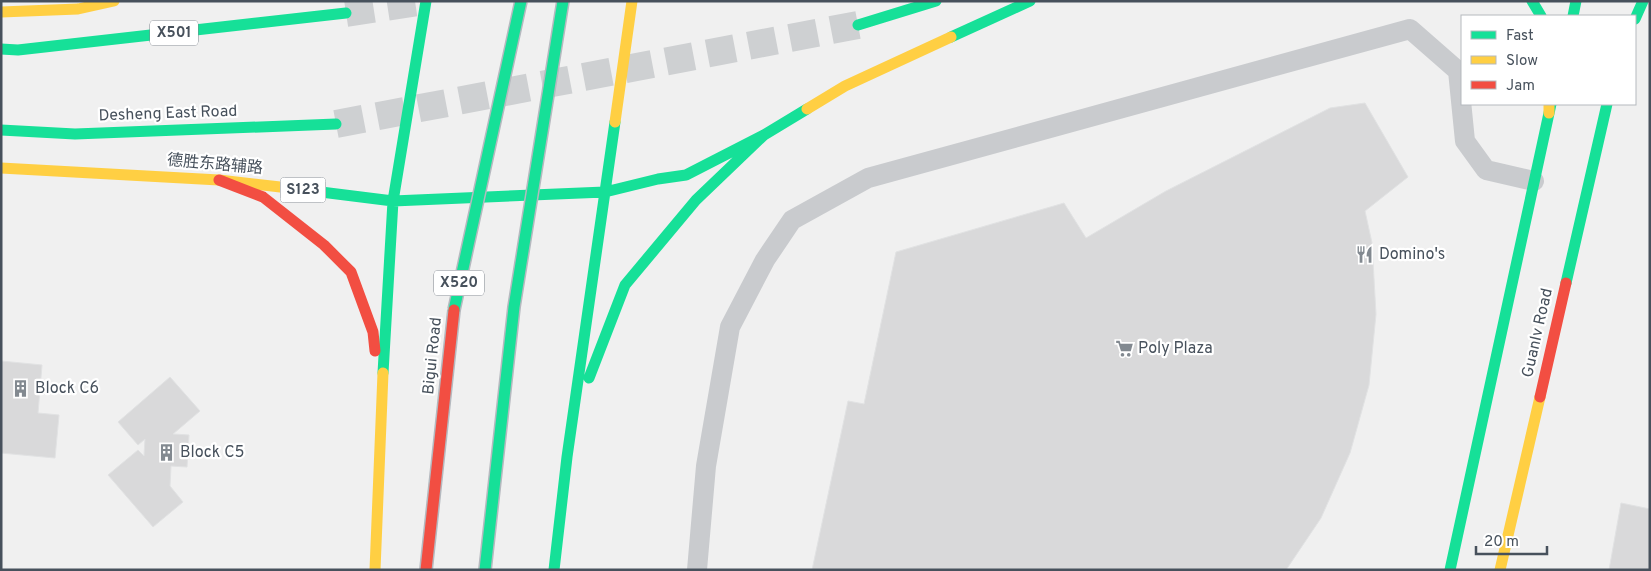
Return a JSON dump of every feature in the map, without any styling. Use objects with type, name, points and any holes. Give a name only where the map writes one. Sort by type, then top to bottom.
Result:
[{"type":"main road","points":[[1,12],[78,9],[114,1]]},
{"type":"main road","points":[[376,570],[382,406],[393,200],[426,1]]},
{"type":"main road","name":"Bigui Road","points":[[426,570],[455,299],[521,1]]},
{"type":"main road","points":[[485,570],[514,307],[563,1]]},
{"type":"main road","points":[[554,570],[567,457],[632,1]]},
{"type":"main road","points":[[858,25],[936,1]]},
{"type":"main road","points":[[567,457],[588,381],[625,285],[696,200],[764,135],[846,86],[1030,1]]},
{"type":"main road","points":[[1532,1],[1540,15]]},
{"type":"main road","points":[[1573,15],[1576,1]]},
{"type":"main road","points":[[1628,15],[1632,1]]},
{"type":"main road","points":[[1636,17],[1643,1]]},
{"type":"main road","name":"X501","points":[[1,49],[18,50],[346,13]]},
{"type":"main road","name":"Guanlv Road","points":[[1500,570],[1607,105]]},
{"type":"main road","points":[[1450,570],[1550,107]]},
{"type":"main road","name":"Desheng East Road","points":[[1,130],[75,134],[336,124]]},
{"type":"main road","name":"德胜东路辅路","points":[[1,168],[219,180],[393,200],[605,192],[686,175],[764,135]]},
{"type":"main road","points":[[219,180],[263,197],[324,245],[351,272],[373,332],[382,406]]},
{"type":"street","points":[[697,570],[706,466],[730,327],[765,260],[792,220],[868,178],[1410,29],[1458,71],[1461,101]]},
{"type":"street","points":[[1461,105],[1465,141],[1486,170],[1534,181]]},
{"type":"building","name":"Poly Plaza","points":[[1365,103],[1408,177],[1365,211],[1372,243],[1376,314],[1369,385],[1350,453],[1321,518],[1286,570],[812,570],[848,401],[864,404],[896,252],[1064,203],[1086,238],[1166,191],[1330,108]]},
{"type":"building","name":"Block C6","points":[[1,361],[42,365],[38,413],[59,415],[55,458],[1,453]]},
{"type":"building","name":"Block C5","points":[[170,377],[200,411],[173,434],[189,435],[187,467],[171,466],[170,486],[183,502],[153,527],[108,475],[138,450],[144,456],[145,439],[138,445],[118,422]]},
{"type":"building","points":[[1621,503],[1650,509],[1650,570],[1609,570]]},
{"type":"tunnel","points":[[346,13],[424,1]]},
{"type":"tunnel","points":[[336,124],[858,25]]},
{"type":"traffic: fast","points":[[383,373],[393,201],[426,1]]},
{"type":"traffic: fast","points":[[454,310],[521,1]]},
{"type":"traffic: fast","points":[[485,570],[514,307],[563,1]]},
{"type":"traffic: fast","points":[[858,25],[936,1]]},
{"type":"traffic: fast","points":[[951,37],[1030,1]]},
{"type":"traffic: fast","points":[[1532,1],[1540,15]]},
{"type":"traffic: fast","points":[[1573,15],[1576,1]]},
{"type":"traffic: fast","points":[[1636,17],[1643,1]]},
{"type":"traffic: fast","points":[[1,49],[18,50],[346,13]]},
{"type":"traffic: fast","points":[[1450,570],[1551,105]]},
{"type":"traffic: fast","points":[[1566,283],[1607,105]]},
{"type":"traffic: fast","points":[[289,188],[393,201],[605,192],[658,179],[686,175],[764,135],[807,109]]},
{"type":"traffic: fast","points":[[554,570],[567,457],[615,122]]},
{"type":"traffic: fast","points":[[1,130],[75,134],[336,124]]},
{"type":"traffic: fast","points":[[589,378],[625,285],[696,200],[764,135]]},
{"type":"traffic: slow","points":[[1,12],[78,9],[114,1]]},
{"type":"traffic: slow","points":[[615,122],[632,1]]},
{"type":"traffic: slow","points":[[807,109],[845,86],[951,37]]},
{"type":"traffic: slow","points":[[1549,105],[1549,113]]},
{"type":"traffic: slow","points":[[1,168],[219,180],[289,188]]},
{"type":"traffic: slow","points":[[375,570],[383,373]]},
{"type":"traffic: slow","points":[[1500,570],[1540,397]]},
{"type":"traffic: jam","points":[[219,180],[263,197],[324,245],[351,272],[373,332],[375,351]]},
{"type":"traffic: jam","points":[[1540,397],[1566,283]]},
{"type":"traffic: jam","points":[[426,570],[454,310]]},
{"type":"place","name":"Domino's","points":[[1365,255]]},
{"type":"place","name":"Poly Plaza","points":[[1124,349]]},
{"type":"place","name":"Block C6","points":[[21,389]]},
{"type":"place","name":"Block C5","points":[[166,453]]}]
